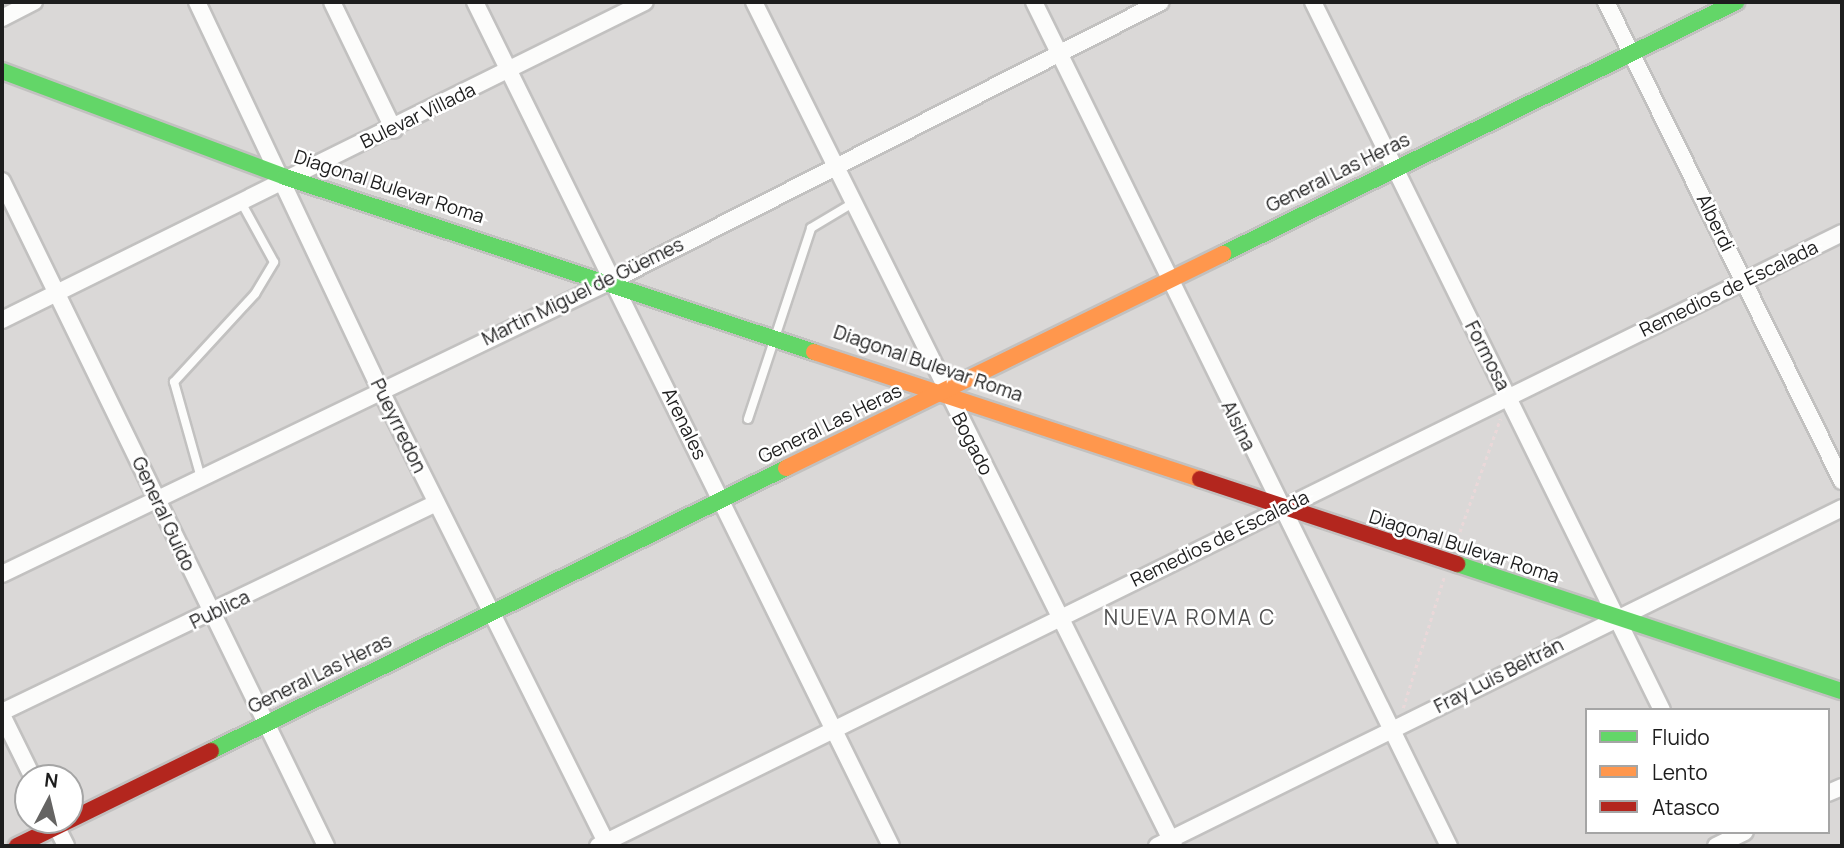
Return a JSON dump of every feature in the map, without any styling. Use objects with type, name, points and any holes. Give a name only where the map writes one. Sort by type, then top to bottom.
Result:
[{"type":"street","points":[[2,18],[34,2]]},
{"type":"street","name":"Pueyrredon","points":[[197,2],[285,177],[381,391],[493,613],[604,845]]},
{"type":"street","points":[[332,2],[394,130]]},
{"type":"street","name":"Arenales","points":[[475,2],[891,846]]},
{"type":"street","name":"Bulevar Villada","points":[[2,320],[285,177],[394,130],[645,2]]},
{"type":"street","name":"Bogado","points":[[754,2],[1060,618],[1167,844]]},
{"type":"street","name":"Alsina","points":[[1034,2],[1278,510],[1449,846]]},
{"type":"street","name":"Martin Miguel de Güemes","points":[[2,574],[613,280],[834,165],[1161,2]]},
{"type":"street","name":"Formosa","points":[[1313,2],[1661,708]]},
{"type":"street","name":"Alberdi","points":[[1606,2],[1842,481]]},
{"type":"street","name":"General Las Heras","points":[[84,810],[722,501],[1736,2]]},
{"type":"street","name":"Diagonal Bulevar Roma","points":[[2,71],[285,177],[613,280],[945,391],[1278,510],[1842,691]]},
{"type":"street","name":"General Guido","points":[[2,181],[58,291],[211,614],[326,846]]},
{"type":"street","name":"Remedios de Escalada","points":[[604,845],[835,728],[1842,233]]},
{"type":"street","name":"Publica","points":[[2,714],[436,503]]},
{"type":"street","name":"Fray Luis Beltrán","points":[[1167,844],[1616,617],[1842,508]]},
{"type":"street","points":[[2,714],[26,764]]},
{"type":"street","name":"General Las Heras","points":[[17,846],[38,834]]},
{"type":"street","points":[[1723,841],[1740,834]]},
{"type":"lane","points":[[201,478],[174,382],[255,294],[274,262],[239,200]]},
{"type":"lane","points":[[748,419],[811,228],[853,203]]},
{"type":"shaded area","points":[[2,2],[1842,2],[1842,846],[2,846]]},
{"type":"traffic: fast","points":[[1223,254],[1736,2]]},
{"type":"traffic: fast","points":[[2,71],[285,177],[814,352]]},
{"type":"traffic: fast","points":[[211,751],[786,468]]},
{"type":"traffic: fast","points":[[1457,564],[1842,691]]},
{"type":"traffic: slow","points":[[786,468],[1223,254]]},
{"type":"traffic: slow","points":[[814,352],[1200,479]]},
{"type":"traffic: jam","points":[[1200,479],[1457,564]]},
{"type":"traffic: jam","points":[[17,846],[211,751]]},
{"type":"district","name":"NUEVA ROMA C","points":[[1190,617]]}]
